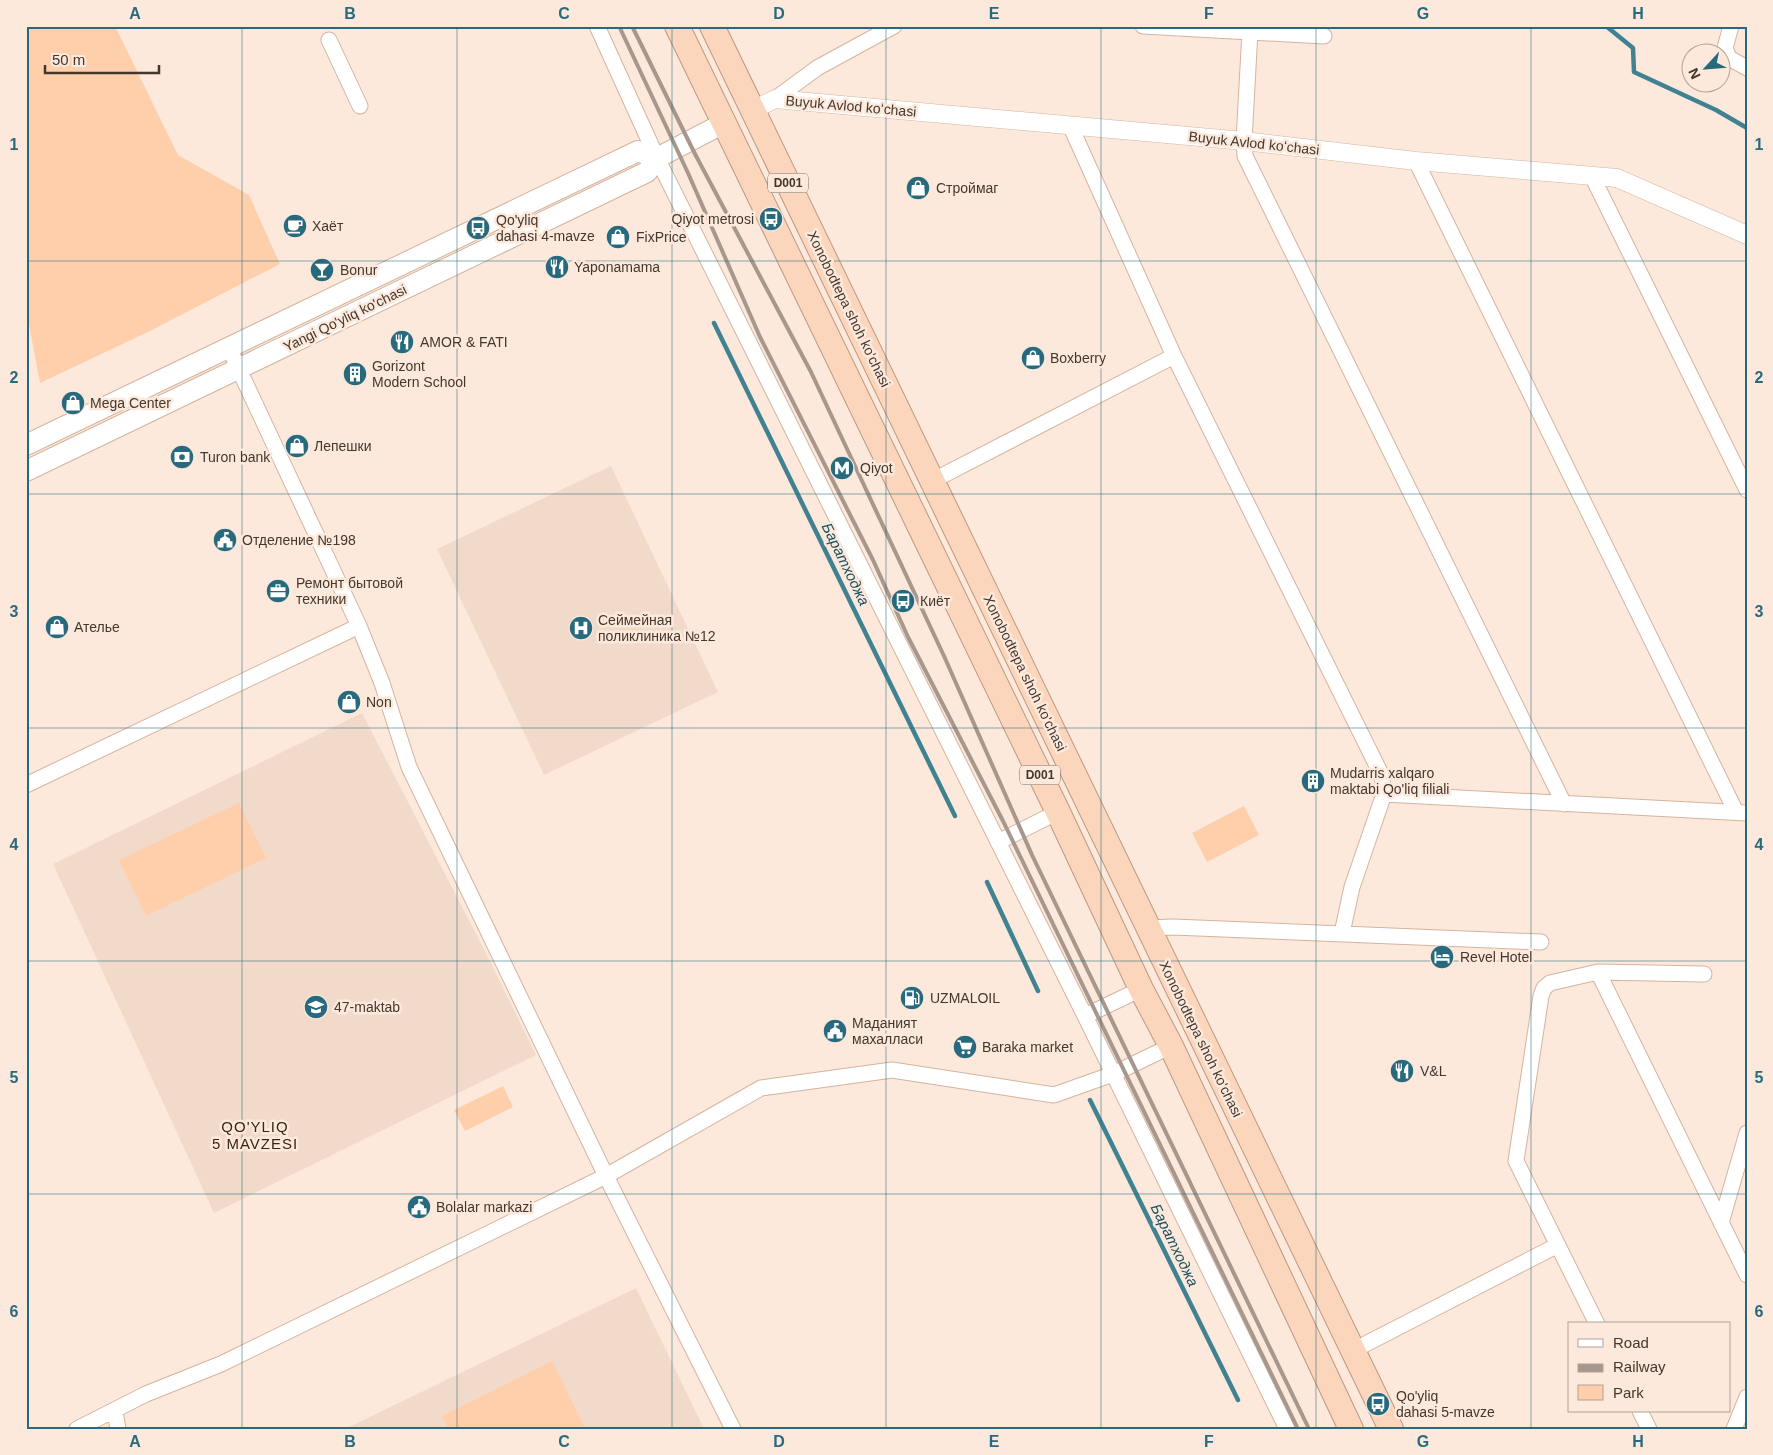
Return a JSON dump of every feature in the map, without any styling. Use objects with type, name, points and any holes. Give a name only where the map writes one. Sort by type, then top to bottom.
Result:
[{"type":"highway","name":"D001","points":[[677,26],[1058,812],[1141,989],[1171,1046],[1351,1429]]},
{"type":"highway","name":"Xonobodtepa shoh ko'chasi","points":[[712,26],[1391,1429]]},
{"type":"highway","points":[[724,123],[753,110]]},
{"type":"highway","points":[[994,681],[1023,668]]},
{"type":"main road","name":"Yangi Qo'yliq ko'chasi","points":[[26,471],[647,172],[657,158],[724,123]]},
{"type":"main road","name":"Yangi Qo'yliq ko'chasi","points":[[26,445],[638,151],[657,158]]},
{"type":"street","points":[[597,26],[657,158],[1085,1016],[1287,1429]]},
{"type":"street","points":[[775,99],[868,32],[894,26]]},
{"type":"street","points":[[1143,26],[1324,36]]},
{"type":"street","points":[[1731,26],[1724,48],[1729,58],[1747,68]]},
{"type":"street","points":[[1250,31],[1244,141],[1246,156],[1564,804]]},
{"type":"street","points":[[329,40],[360,106]]},
{"type":"street","name":"Buyuk Avlod koʻchasi","points":[[753,110],[775,99],[1244,141],[1416,161],[1617,178],[1747,234]]},
{"type":"street","points":[[1070,126],[1174,356],[1382,776],[1384,794],[1352,887],[1342,933]]},
{"type":"street","points":[[1384,794],[1741,812],[1416,161]]},
{"type":"street","points":[[1592,176],[1747,490]]},
{"type":"street","points":[[229,348],[359,626],[382,683],[409,767],[606,1176],[733,1429]]},
{"type":"street","points":[[932,481],[1174,356]]},
{"type":"street","points":[[26,785],[359,626]]},
{"type":"street","points":[[998,842],[1058,812]]},
{"type":"street","points":[[1147,928],[1342,933],[1541,942]]},
{"type":"street","points":[[1598,972],[1747,1275]]},
{"type":"street","points":[[1596,1322],[1516,1162],[1544,988],[1557,980],[1598,972],[1704,974]]},
{"type":"street","points":[[1085,1016],[1141,989]]},
{"type":"street","points":[[77,1429],[146,1394],[221,1364],[606,1176],[762,1088],[892,1070],[1054,1095],[1113,1074],[1171,1046]]},
{"type":"street","points":[[1721,1223],[1747,1133]]},
{"type":"street","points":[[1352,1351],[1558,1245]]},
{"type":"street","points":[[1734,1429],[1747,1398]]},
{"type":"street","points":[[115,1411],[118,1429]]},
{"type":"street","points":[[1640,1412],[1649,1429]]},
{"type":"shaded area","name":"Сеймейная поликлиника №12","points":[[611,466],[718,692],[544,775],[437,549]]},
{"type":"shaded area","name":"47-maktab","points":[[362,713],[489,959],[536,1055],[214,1213],[53,864]]},
{"type":"shaded area","points":[[636,1288],[704,1429],[345,1429]]},
{"type":"green space","points":[[26,26],[115,26],[178,155],[249,195],[280,264],[150,331],[40,383],[26,308]]},
{"type":"green space","points":[[239,803],[266,858],[146,916],[119,860]]},
{"type":"green space","points":[[1244,806],[1259,835],[1207,862],[1192,833]]},
{"type":"green space","points":[[503,1086],[513,1107],[465,1131],[454,1110]]},
{"type":"green space","points":[[552,1361],[584,1426],[579,1429],[448,1429],[442,1416]]},
{"type":"waterway","name":"Баратходжа","points":[[1606,26],[1633,48],[1634,72],[1716,110],[1747,128]]},
{"type":"waterway","name":"Баратходжа","points":[[714,323],[955,816]]},
{"type":"waterway","name":"Баратходжа","points":[[987,882],[1038,991]]},
{"type":"waterway","name":"Баратходжа","points":[[1090,1100],[1238,1400]]},
{"type":"railway","points":[[619,26],[688,173],[760,337],[873,560],[908,637],[1003,821],[1298,1429]]},
{"type":"railway","points":[[632,26],[695,154],[811,372],[944,656],[1032,855],[1309,1429]]},
{"type":"place","name":"Строймаг","points":[[918,188]]},
{"type":"place","name":"Qiyot metrosi","points":[[771,219]]},
{"type":"place","name":"Хаёт","points":[[295,226]]},
{"type":"place","name":"Qo'yliq dahasi 4-mavze","points":[[478,228]]},
{"type":"place","name":"FixPrice","points":[[618,237]]},
{"type":"place","name":"Yaponamama","points":[[557,267]]},
{"type":"place","name":"Bonur","points":[[322,270]]},
{"type":"place","name":"AMOR & FATI","points":[[402,342]]},
{"type":"place","name":"Boxberry","points":[[1033,358]]},
{"type":"place","name":"Gorizont Modern School","points":[[355,374]]},
{"type":"place","name":"Mega Center","points":[[73,403]]},
{"type":"place","name":"Лепешки","points":[[297,446]]},
{"type":"place","name":"Turon bank","points":[[182,457]]},
{"type":"place","name":"Qiyot","points":[[842,468]]},
{"type":"place","name":"Отделение №198","points":[[225,540]]},
{"type":"place","name":"Ремонт бытовой техники","points":[[278,591]]},
{"type":"place","name":"Киёт","points":[[903,601]]},
{"type":"place","name":"Ателье","points":[[57,627]]},
{"type":"place","name":"Сеймейная поликлиника №12","points":[[581,628]]},
{"type":"place","name":"Non","points":[[349,702]]},
{"type":"place","name":"Mudarris xalqaro maktabi Qo'liq filiali","points":[[1313,781]]},
{"type":"place","name":"Revel Hotel","points":[[1442,957]]},
{"type":"place","name":"UZMALOIL","points":[[912,998]]},
{"type":"place","name":"47-maktab","points":[[316,1007]]},
{"type":"place","name":"Маданият махалласи","points":[[835,1031]]},
{"type":"place","name":"Baraka market","points":[[965,1047]]},
{"type":"place","name":"V&L","points":[[1402,1071]]},
{"type":"place","name":"Bolalar markazi","points":[[419,1207]]},
{"type":"place","name":"Qo'yliq dahasi 5-mavze","points":[[1378,1404]]},
{"type":"district","name":"QO'YLIQ 5 MAVZESI","points":[[255,1134]]}]
